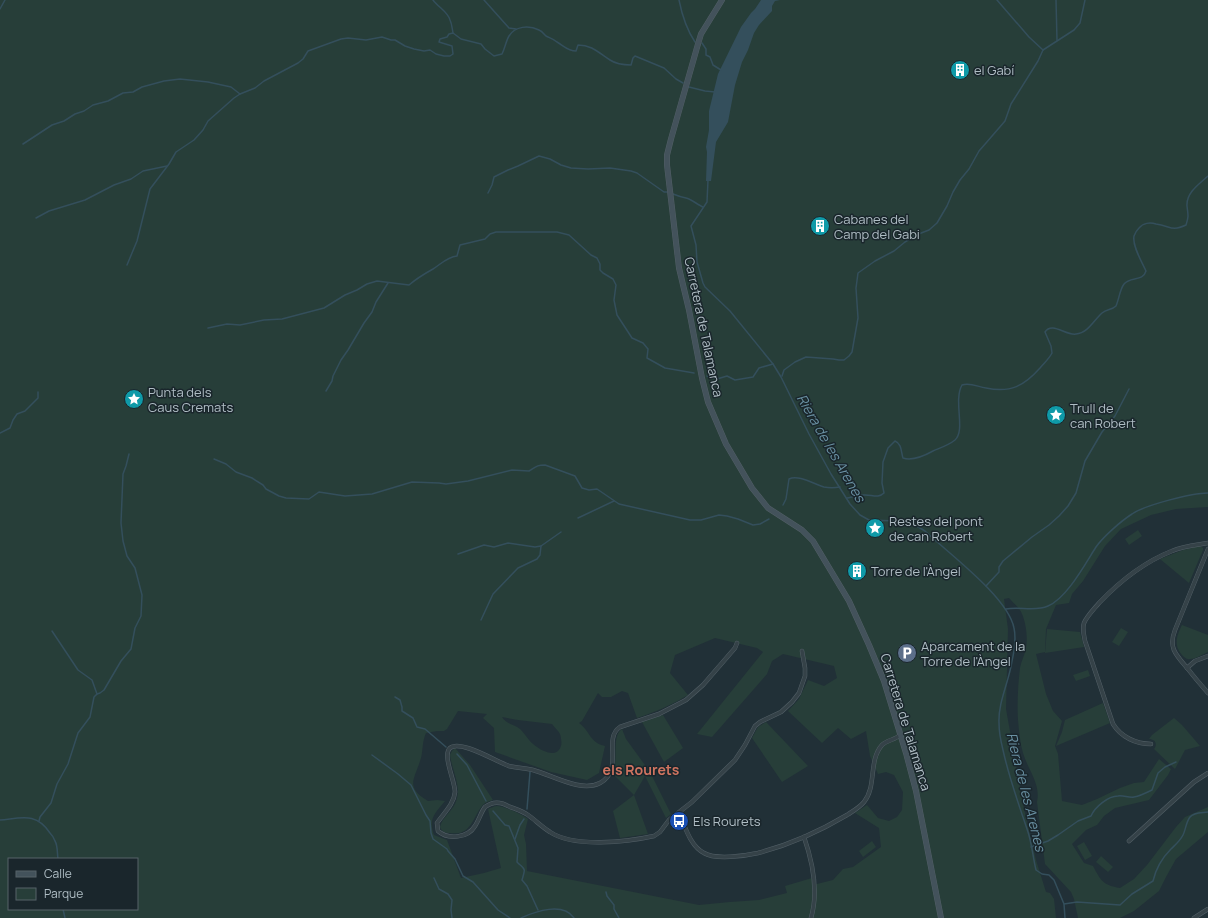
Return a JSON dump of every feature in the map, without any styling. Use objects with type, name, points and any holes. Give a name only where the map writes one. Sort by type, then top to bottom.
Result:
[{"type":"street","name":"Carretera de Talamanca","points":[[722,0],[701,34],[667,155],[679,268],[706,394],[726,444],[754,492],[770,509],[795,525],[813,541],[834,574],[854,612],[877,663],[884,681],[916,791],[941,918]]},
{"type":"street","points":[[1151,744],[1140,743],[1129,739],[1118,732],[1113,724],[1085,641],[1083,630],[1084,623],[1096,607],[1120,582],[1148,563],[1179,548],[1208,543]]},
{"type":"street","points":[[1208,549],[1173,638],[1173,647],[1176,655],[1208,693]]},
{"type":"street","points":[[737,643],[735,648],[703,685],[686,700],[659,714],[617,729],[613,738],[613,760],[611,771],[606,779],[598,784],[582,785],[568,782],[535,771],[509,765],[466,747],[458,745],[450,747],[447,760],[454,785],[454,799],[437,823],[438,831],[441,834],[453,837],[465,834],[474,828],[485,807],[490,804],[499,803],[526,814],[557,836],[596,843],[654,836],[660,832],[669,820],[692,802],[735,760],[745,746],[755,726],[781,712],[799,694],[805,676],[802,651]]},
{"type":"street","points":[[1187,668],[1195,661],[1208,656]]},
{"type":"street","points":[[679,813],[697,848],[703,853],[712,856],[749,855],[768,850],[804,837],[839,820],[859,807],[865,801],[871,786],[873,767],[877,752],[883,744],[897,738],[900,735]]},
{"type":"street","points":[[1129,841],[1194,782],[1208,773]]},
{"type":"street","points":[[804,837],[810,857],[814,883],[814,900],[811,918]]},
{"type":"street","points":[[1194,918],[1208,909]]},
{"type":"green space","points":[[0,0],[1208,0],[1208,507],[1176,509],[1151,515],[1121,529],[1105,546],[1083,581],[1072,594],[1069,603],[1056,605],[1046,629],[1045,652],[1036,654],[1046,694],[1053,711],[1062,721],[1055,746],[1058,754],[1062,801],[1082,805],[1120,788],[1134,783],[1144,782],[1159,759],[1171,769],[1149,800],[1115,808],[1104,816],[1097,825],[1086,830],[1072,844],[1084,863],[1093,866],[1103,882],[1120,888],[1134,879],[1147,865],[1185,817],[1208,807],[1208,832],[1176,859],[1159,891],[1134,911],[1120,918],[1078,918],[1071,892],[1045,864],[1036,783],[1023,753],[1018,720],[1019,681],[1027,640],[1025,622],[1021,612],[1009,598],[1004,599],[1008,629],[1006,709],[1024,809],[1036,860],[1046,892],[1050,893],[1054,899],[1056,918],[0,918]],"holes":[[[715,638],[757,648],[763,652],[697,734],[712,737],[767,674],[772,661],[783,654],[834,666],[837,678],[824,686],[808,680],[799,699],[788,711],[822,743],[838,728],[851,739],[866,731],[870,756],[878,774],[886,772],[894,775],[903,792],[902,810],[897,817],[889,821],[878,818],[867,805],[855,813],[879,828],[881,847],[853,867],[843,869],[833,880],[813,885],[812,878],[785,886],[787,893],[759,900],[699,905],[527,871],[526,844],[524,835],[528,819],[504,807],[497,806],[488,809],[501,868],[461,878],[447,840],[434,835],[432,829],[432,820],[438,809],[445,801],[428,801],[421,796],[414,787],[414,777],[421,758],[426,733],[444,731],[447,729],[458,711],[487,714],[483,718],[494,728],[495,752],[551,772],[587,780],[599,773],[605,746],[593,740],[579,723],[582,721],[598,693],[602,697],[611,697],[622,691],[628,693],[637,718],[670,705],[688,695],[670,673],[675,655]],[[502,717],[552,724],[560,735],[561,745],[559,750],[557,752],[550,753],[540,749],[532,743],[518,727],[506,721]]]},
{"type":"green space","points":[[1138,530],[1142,536],[1129,545],[1125,539]]},
{"type":"green space","points":[[1200,546],[1203,550],[1189,583],[1160,559],[1183,550]]},
{"type":"green space","points":[[1182,625],[1208,635],[1208,652],[1192,659],[1186,658],[1182,655],[1178,648],[1177,636]]},
{"type":"green space","points":[[1121,628],[1128,632],[1119,646],[1112,642]]},
{"type":"green space","points":[[1047,629],[1080,632],[1084,647],[1045,653]]},
{"type":"green space","points":[[1088,670],[1090,676],[1076,681],[1073,675]]},
{"type":"green space","points":[[1103,703],[1110,723],[1056,746],[1065,720]]},
{"type":"green space","points":[[663,715],[683,748],[664,762],[642,722]]},
{"type":"green space","points":[[1174,718],[1200,746],[1185,750],[1175,769],[1154,749],[1156,744],[1154,741],[1149,739]]},
{"type":"green space","points":[[766,722],[808,766],[782,782],[752,738],[758,727]]},
{"type":"green space","points":[[622,729],[626,739],[650,772],[671,814],[666,818],[645,776],[634,795],[613,774],[615,769],[617,737]]},
{"type":"green space","points":[[455,748],[470,765],[493,800],[483,805],[467,829],[462,832],[448,833],[440,827],[455,804],[457,798],[458,792],[450,755]]},
{"type":"green space","points":[[634,795],[648,834],[620,838],[613,811]]},
{"type":"green space","points":[[872,841],[876,847],[863,857],[859,851]]},
{"type":"green space","points":[[1084,842],[1092,856],[1085,860],[1077,846]]},
{"type":"green space","points":[[1101,856],[1113,867],[1108,872],[1096,862]]},
{"type":"water","points":[[761,0],[780,0],[775,1],[772,6],[772,11],[754,33],[742,62],[735,85],[728,122],[716,142],[711,181],[706,181],[706,147],[709,130],[709,111],[718,74],[741,27]]},
{"type":"waterway","points":[[0,9],[5,0]]},
{"type":"waterway","points":[[433,0],[449,17],[453,33]]},
{"type":"waterway","points":[[484,0],[509,28],[516,29]]},
{"type":"waterway","points":[[679,0],[685,22],[695,42]]},
{"type":"waterway","points":[[997,0],[1029,37],[1043,50]]},
{"type":"waterway","points":[[1056,0],[1057,40]]},
{"type":"waterway","points":[[782,376],[784,370],[795,362],[806,357],[844,360],[849,356],[852,352],[858,318],[856,288],[858,273],[875,261],[894,251],[916,235],[929,230],[937,223],[953,192],[979,151],[1005,121],[1011,104],[1038,61],[1043,50],[1074,30],[1080,23],[1085,0]]},
{"type":"waterway","points":[[127,265],[137,241],[150,189],[176,152],[194,140],[203,130],[208,121],[234,98],[255,88],[264,81],[298,63],[303,59],[308,51],[341,39],[348,38],[366,40],[382,37],[395,40],[414,49],[424,51],[430,50],[436,54],[450,56],[453,54],[452,46],[439,42],[440,39],[453,33],[461,39],[481,44],[494,56],[502,54],[509,36],[515,30],[522,27],[531,27],[540,30],[546,36],[573,51],[576,51],[578,45],[583,45],[595,50],[612,61],[631,65],[635,56],[664,68],[683,83]]},
{"type":"waterway","points":[[702,43],[706,49],[706,55],[710,57],[713,65],[721,70]]},
{"type":"waterway","points":[[23,144],[52,125],[64,121],[93,105],[108,101],[123,93],[133,92],[142,87],[164,81],[180,79],[208,82],[231,87],[240,94]]},
{"type":"waterway","points":[[689,87],[715,92]]},
{"type":"waterway","points":[[488,193],[494,177],[539,156],[571,168],[610,168],[631,171],[637,173],[664,192],[667,192]]},
{"type":"waterway","points":[[36,218],[49,211],[85,200],[114,185],[131,179],[143,171],[167,166]]},
{"type":"waterway","points":[[847,498],[861,495],[879,496],[884,493],[882,483],[883,462],[888,448],[895,441],[900,446],[903,458],[910,459],[926,455],[955,440],[958,435],[960,422],[959,399],[962,385],[971,384],[1003,390],[1022,384],[1034,374],[1052,353],[1051,346],[1045,332],[1048,329],[1055,328],[1072,334],[1080,333],[1087,329],[1102,313],[1116,306],[1124,284],[1130,280],[1142,277],[1146,271],[1134,244],[1134,236],[1137,231],[1142,225],[1149,223],[1171,228],[1186,225],[1188,217],[1187,201],[1194,189],[1208,176]]},
{"type":"waterway","name":"Riera de les Arenes","points":[[708,180],[707,202],[691,226],[696,245],[697,262],[703,283],[705,287],[730,311],[773,364],[809,434],[831,474],[850,504],[860,515],[869,520],[897,521],[915,525],[925,531],[989,589],[1001,603],[1009,616],[1014,628],[1015,636],[1011,669],[1000,707],[999,730],[1005,760],[1029,837],[1036,870],[1042,874],[1049,875],[1054,880],[1064,904],[1065,918]]},
{"type":"waterway","points":[[673,194],[688,199],[703,207]]},
{"type":"waterway","points":[[208,328],[227,324],[240,325],[264,320],[282,319],[324,308],[345,295],[367,284],[377,281],[409,285],[447,259],[457,256],[460,245],[485,239],[490,234],[496,232],[557,232],[569,235],[591,255],[597,258],[600,264],[600,270],[613,279],[616,285],[614,300],[617,315],[632,338],[643,343],[648,349],[647,358],[665,368],[694,373]]},
{"type":"waterway","points":[[326,391],[341,360],[372,312],[376,302],[388,283]]},
{"type":"waterway","points":[[707,376],[717,379],[727,376],[735,380],[753,377],[759,368],[773,364]]},
{"type":"waterway","points":[[986,586],[999,572],[999,567],[1003,561],[1049,525],[1068,506],[1076,493],[1085,461],[1102,432],[1115,416],[1129,389]]},
{"type":"waterway","points":[[0,433],[10,428],[17,414],[25,411],[38,398],[38,392]]},
{"type":"waterway","points":[[39,821],[40,817],[51,803],[57,784],[68,764],[78,733],[90,717],[94,697],[104,690],[121,661],[131,649],[135,628],[141,616],[142,595],[135,568],[127,556],[123,541],[121,523],[123,474],[129,454]]},
{"type":"waterway","points":[[214,459],[226,464],[236,472],[252,478],[263,485],[266,489],[286,498],[309,499],[319,492],[345,496],[372,494],[412,482],[446,484],[468,481],[512,470],[529,471],[538,466],[545,465],[575,476],[582,488],[589,490],[597,489],[619,504],[690,520],[701,520],[719,515],[738,519],[753,525],[760,524],[769,519]]},
{"type":"waterway","points":[[783,505],[786,499],[789,479],[797,478],[824,487],[840,487]]},
{"type":"waterway","points":[[1006,609],[1038,609],[1055,602],[1075,580],[1099,543],[1112,529],[1132,514],[1147,507],[1169,500],[1208,493]]},
{"type":"waterway","points":[[578,518],[614,501]]},
{"type":"waterway","points":[[481,620],[493,594],[518,568],[537,559],[540,555],[541,546],[561,532]]},
{"type":"waterway","points":[[458,554],[484,545],[494,547],[508,543],[535,547],[541,546]]},
{"type":"waterway","points":[[52,631],[78,670],[92,680],[97,694]]},
{"type":"waterway","points":[[395,697],[400,700],[402,711],[413,718],[417,727],[425,729],[446,747]]},
{"type":"waterway","points":[[457,754],[467,765],[486,801]]},
{"type":"waterway","points":[[372,755],[411,785],[430,821],[433,839],[447,849],[455,859],[463,876],[473,882],[498,910],[510,918]]},
{"type":"waterway","points":[[1031,847],[1048,841],[1078,821],[1091,816],[1099,806],[1114,796],[1134,797],[1152,790],[1158,773],[1165,767],[1176,762]]},
{"type":"waterway","points":[[527,809],[530,772]]},
{"type":"waterway","points":[[493,811],[505,825],[509,826],[518,848],[517,862],[524,869],[522,880],[527,886],[538,910]]},
{"type":"waterway","points":[[1064,904],[1077,902],[1120,905],[1132,894],[1153,881],[1162,860],[1182,837],[1190,817],[1196,813],[1208,812]]},
{"type":"waterway","points":[[0,820],[28,818],[39,822],[45,826],[54,839],[57,845],[58,858]]},
{"type":"waterway","points":[[515,839],[524,819]]},
{"type":"waterway","points":[[434,878],[439,889],[448,894],[452,900],[452,918]]},
{"type":"waterway","points":[[606,892],[607,896],[614,905],[614,909],[619,918]]},
{"type":"waterway","points":[[521,918],[549,909],[563,910],[574,918]]},
{"type":"waterway","points":[[63,910],[65,918]]},
{"type":"place","name":"el Gabí","points":[[960,70]]},
{"type":"place","name":"Cabanes del Camp del Gabi","points":[[820,226]]},
{"type":"place","name":"Punta dels Caus Cremats","points":[[134,399]]},
{"type":"place","name":"Trull de can Robert","points":[[1056,415]]},
{"type":"place","name":"Restes del pont de can Robert","points":[[875,528]]},
{"type":"place","name":"Torre de l'Àngel","points":[[857,571]]},
{"type":"place","name":"Aparcament de la Torre de l'Àngel","points":[[907,653]]},
{"type":"place","name":"Els Rourets","points":[[679,821]]},
{"type":"district","name":"els Rourets","points":[[641,770]]}]
